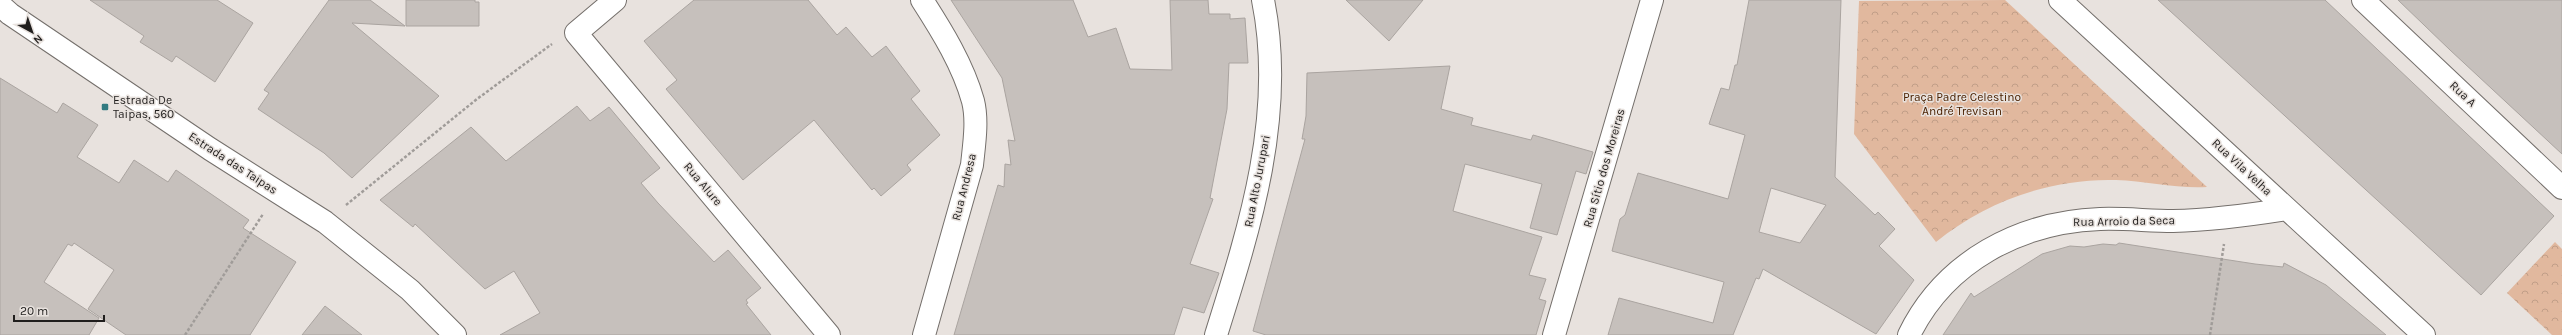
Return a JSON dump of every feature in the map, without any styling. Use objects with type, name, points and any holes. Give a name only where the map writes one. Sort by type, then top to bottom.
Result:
[{"type":"street","points":[[576,33],[616,0]]},
{"type":"street","name":"Rua Andresa","points":[[922,0],[941,30],[973,102],[975,136],[972,165],[924,335]]},
{"type":"street","name":"Rua Alto Jurupari","points":[[1216,335],[1239,259],[1266,148],[1272,70],[1268,24],[1263,0]]},
{"type":"street","name":"Rua Sítio dos Moreiras","points":[[1554,335],[1652,0]]},
{"type":"street","name":"Rua Vila Velha","points":[[2060,0],[2424,335]]},
{"type":"street","name":"Rua A","points":[[2363,0],[2562,188]]},
{"type":"street","name":"Estrada das Taipas","points":[[0,5],[16,18],[210,149],[325,222],[410,290],[455,335]]},
{"type":"street","name":"Rua Alure","points":[[576,33],[829,335]]},
{"type":"street","name":"Rua Arroio da Seca","points":[[1909,335],[1926,305],[1958,270],[2002,241],[2033,228],[2070,221],[2101,218],[2171,221],[2234,217],[2287,209]]},
{"type":"path","points":[[325,222],[552,43],[576,33]]},
{"type":"path","points":[[185,335],[263,214]]},
{"type":"path","points":[[2210,335],[2224,243],[2234,217]]},
{"type":"green space","name":"Praça Padre Celestino André Trevisan","points":[[2005,0],[2207,187],[2185,187],[2116,180],[2092,180],[2068,183],[2044,188],[1998,204],[1955,227],[1936,242],[1854,134],[1859,1]]},
{"type":"green space","points":[[2555,242],[2562,249],[2562,335],[2552,335],[2507,293]]},
{"type":"building","points":[[90,0],[217,0],[253,23],[215,82],[176,56],[172,62],[140,42],[144,36]]},
{"type":"building","points":[[329,0],[370,0],[405,26],[352,23],[439,96],[352,178],[324,153],[258,109],[269,93],[264,90]]},
{"type":"building","points":[[406,0],[475,0],[475,2],[479,2],[479,26],[406,26]]},
{"type":"building","points":[[694,0],[808,0],[837,35],[846,27],[872,57],[886,46],[920,91],[911,99],[940,135],[907,165],[911,170],[881,196],[874,188],[872,190],[814,120],[743,180],[666,89],[677,80],[644,41]]},
{"type":"building","points":[[951,0],[1073,0],[1088,37],[1116,28],[1130,69],[1172,70],[1170,0],[1208,0],[1209,14],[1230,14],[1230,19],[1245,18],[1248,63],[1229,63],[1227,109],[1210,198],[1213,199],[1190,264],[1219,273],[1204,313],[1183,307],[1174,335],[954,335],[998,185],[1004,187],[1005,164],[1011,165],[1008,140],[1015,141],[1002,78]]},
{"type":"building","points":[[1346,0],[1423,0],[1389,41]]},
{"type":"building","points":[[1749,0],[1841,0],[1835,177],[1875,215],[1878,212],[1895,229],[1879,246],[1914,280],[1876,334],[1763,269],[1759,279],[1756,278],[1733,335],[1608,335],[1619,298],[1713,323],[1724,282],[1612,251],[1620,219],[1625,215],[1638,173],[1728,199],[1745,135],[1709,124],[1721,88],[1729,90],[1735,65],[1737,65]],"holes":[[[1771,188],[1826,205],[1800,243],[1759,232]]]},
{"type":"building","points":[[2158,0],[2325,0],[2554,216],[2481,295]]},
{"type":"building","points":[[2398,0],[2562,0],[2562,154],[2450,50]]},
{"type":"building","points":[[1450,66],[1441,109],[1473,118],[1471,125],[1531,140],[1533,135],[1593,152],[1586,174],[1576,171],[1557,235],[1530,228],[1542,184],[1465,164],[1453,211],[1542,237],[1529,275],[1546,279],[1539,299],[1546,301],[1536,335],[1266,335],[1253,331],[1305,139],[1302,139],[1306,116],[1307,73]]},
{"type":"building","points":[[0,78],[57,113],[63,103],[98,125],[77,157],[119,183],[134,160],[168,182],[176,170],[249,220],[243,228],[296,262],[250,335],[126,335],[88,309],[114,270],[74,243],[72,246],[68,244],[44,282],[99,318],[89,335],[0,335]]},
{"type":"building","points":[[577,106],[590,121],[609,107],[660,168],[641,183],[714,262],[728,250],[761,288],[746,300],[748,303],[746,304],[771,335],[500,335],[540,313],[514,271],[485,289],[415,224],[413,227],[380,200],[471,127],[506,161]]},
{"type":"building","points":[[2119,243],[2255,264],[2283,267],[2284,263],[2326,285],[2386,335],[1943,335],[1971,293],[1974,297],[2042,254],[2070,246],[2084,247],[2103,244],[2116,245]]},
{"type":"building","points":[[325,306],[362,335],[302,335]]},
{"type":"place","name":"Estrada De Taipas, 560","points":[[105,107]]}]
